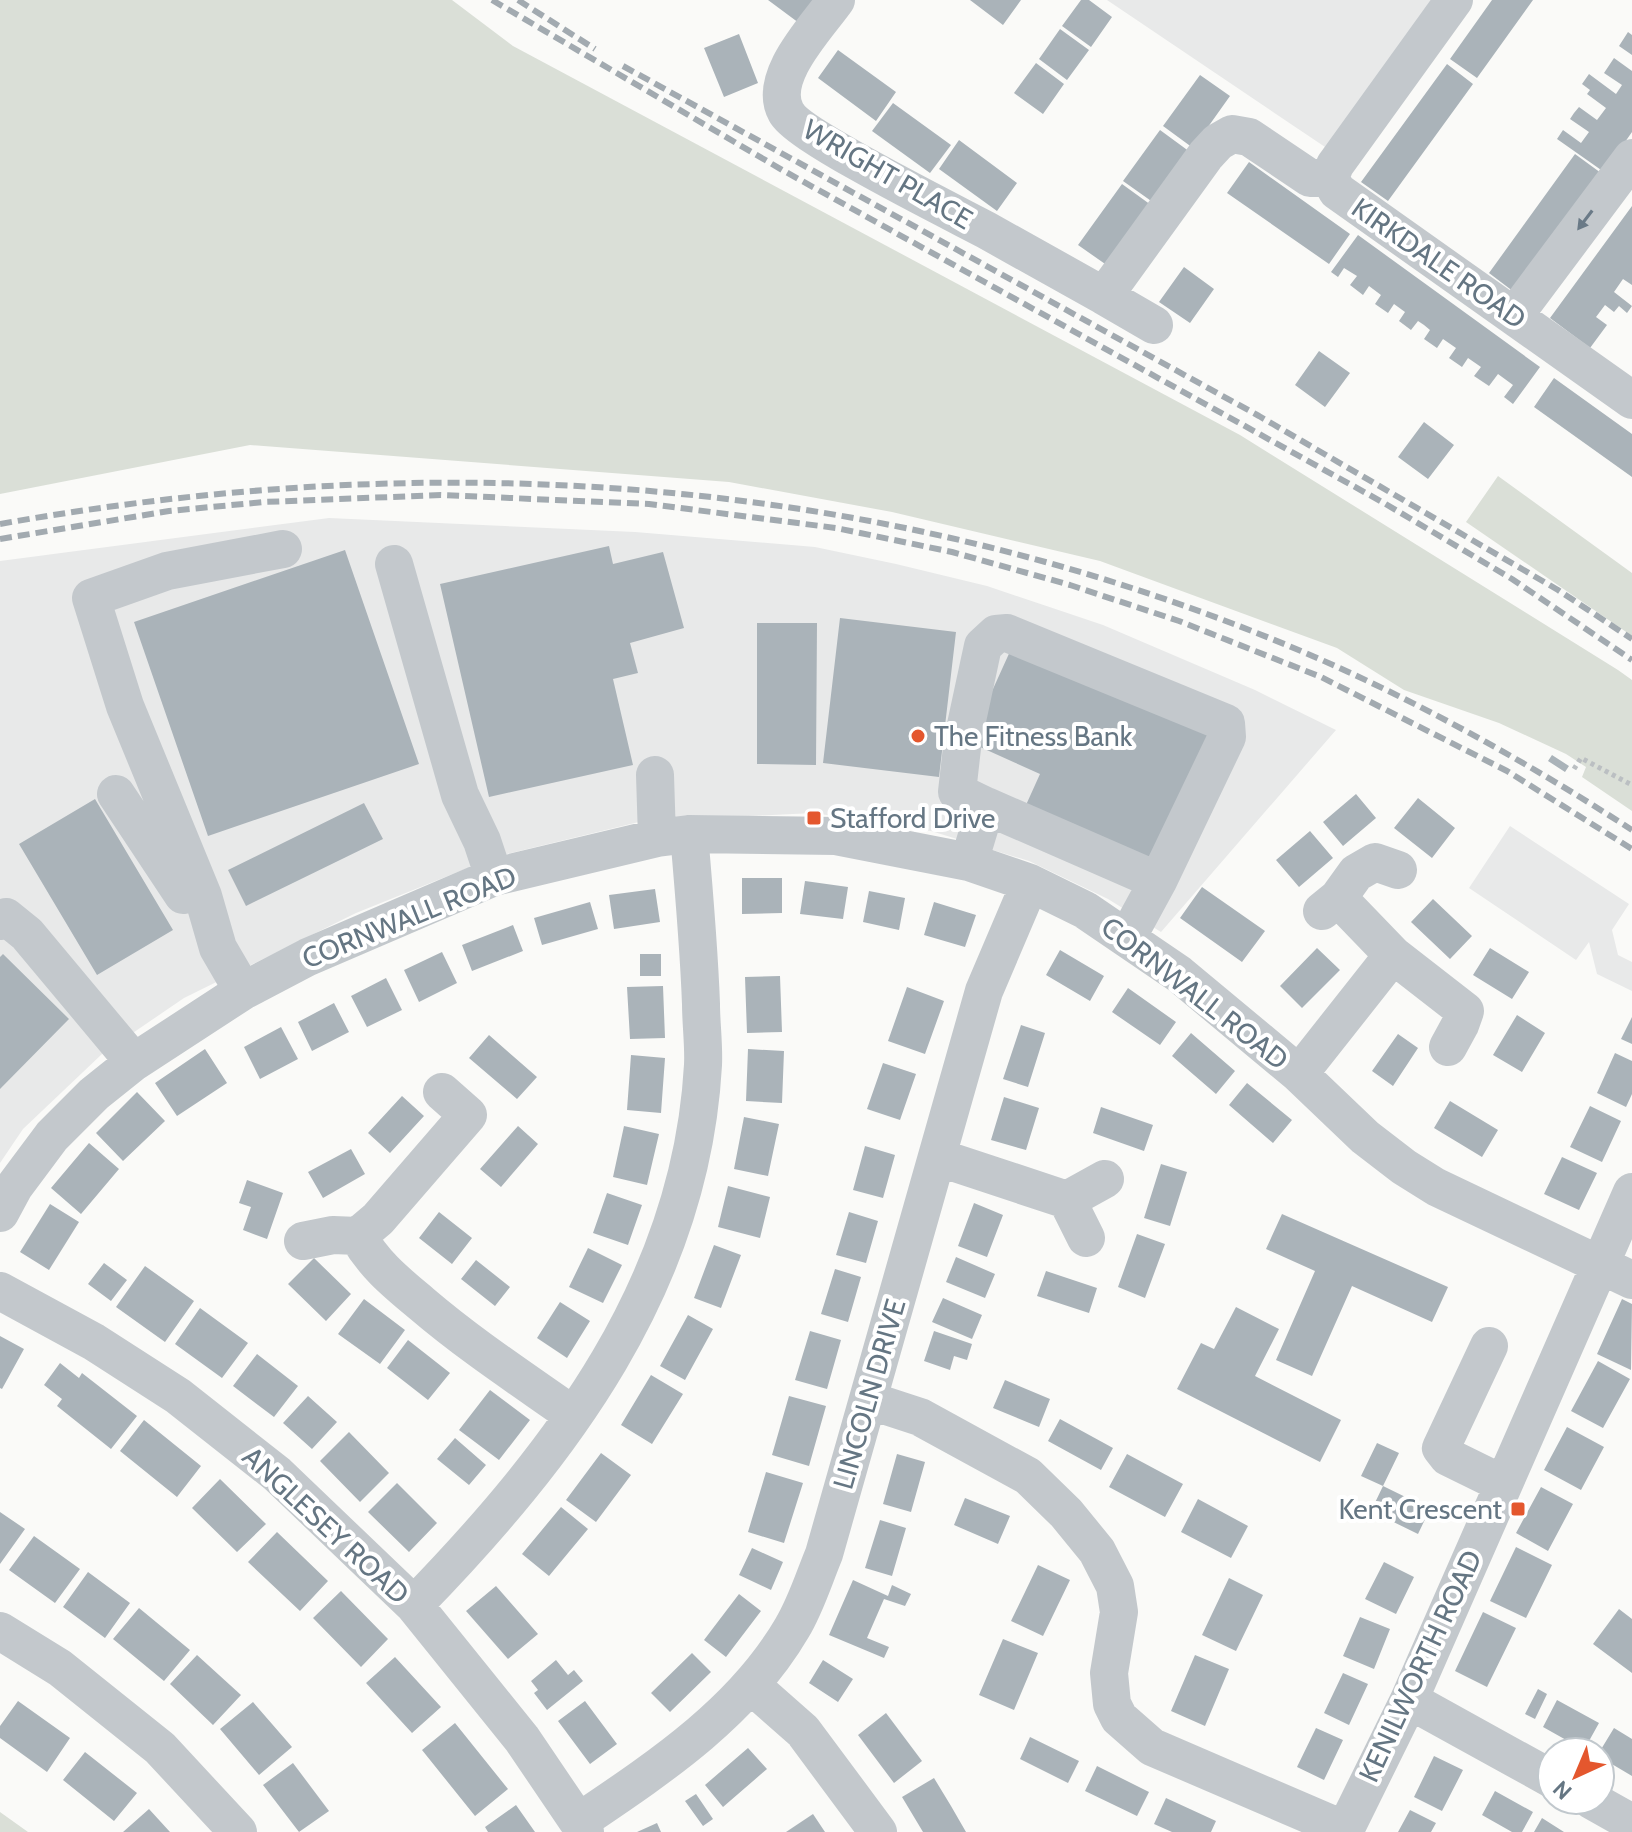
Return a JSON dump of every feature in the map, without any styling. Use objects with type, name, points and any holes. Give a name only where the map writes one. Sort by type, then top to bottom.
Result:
[{"type":"street","name":"WRIGHT PLACE","points":[[836,0],[790,64],[783,79],[786,113],[799,126],[863,164],[1154,325]]},
{"type":"street","points":[[1330,178],[1335,165],[1454,0]]},
{"type":"street","name":"KIRKDALE ROAD","points":[[1104,296],[1206,155],[1218,142],[1232,134],[1249,137],[1310,178],[1330,178],[1337,191],[1632,400]]},
{"type":"street","points":[[1514,316],[1632,158]]},
{"type":"street","points":[[218,948],[203,896],[125,706],[91,598],[167,571],[283,549]]},
{"type":"street","points":[[394,564],[460,795],[482,841],[494,877]]},
{"type":"street","points":[[1127,938],[1158,881],[1227,737],[1226,723],[1007,633],[996,634],[983,646],[963,739],[957,792],[1158,881]]},
{"type":"street","points":[[414,1605],[508,1504],[552,1448],[624,1334],[664,1253],[679,1202],[694,1140],[703,1064],[673,836],[655,775]]},
{"type":"street","points":[[116,794],[243,991]]},
{"type":"street","points":[[969,862],[986,806]]},
{"type":"street","name":"CORNWALL ROAD","points":[[0,1213],[14,1187],[52,1136],[94,1094],[134,1062],[243,991],[308,957],[494,877],[673,836],[836,836],[969,862],[1030,883],[1085,910],[1179,974],[1299,1074],[1365,1137],[1404,1167],[1436,1187],[1616,1273]]},
{"type":"street","points":[[1398,870],[1375,862],[1356,873],[1330,905],[1465,1011],[1448,1047]]},
{"type":"street","name":"LINCOLN DRIVE","points":[[582,1826],[694,1740],[752,1686],[793,1626],[824,1554],[984,991],[1030,883]]},
{"type":"street","points":[[0,921],[6,917],[27,934],[134,1062]]},
{"type":"street","points":[[1299,1074],[1393,955]]},
{"type":"street","points":[[303,1241],[333,1235],[358,1236],[378,1219],[468,1115],[442,1092]]},
{"type":"street","points":[[937,1157],[1067,1200],[1086,1238]]},
{"type":"street","points":[[1067,1200],[1105,1179]]},
{"type":"street","name":"KENILWORTH ROAD","points":[[1345,1831],[1409,1700],[1503,1484],[1616,1273],[1632,1192]]},
{"type":"street","points":[[358,1236],[369,1256],[384,1272],[460,1336],[573,1415]]},
{"type":"street","name":"ANGLESEY ROAD","points":[[0,1291],[94,1342],[178,1396],[277,1474],[414,1605],[522,1739],[582,1826]]},
{"type":"street","points":[[1489,1346],[1441,1448],[1448,1457],[1503,1484]]},
{"type":"street","points":[[868,1400],[920,1417],[1028,1476],[1066,1513],[1097,1551],[1115,1586],[1119,1612],[1109,1673],[1112,1704],[1119,1718],[1136,1735],[1152,1747],[1345,1831]]},
{"type":"street","points":[[0,1631],[60,1668],[160,1748],[238,1832]]},
{"type":"street","points":[[752,1686],[803,1731],[878,1832]]},
{"type":"street","points":[[1409,1700],[1536,1770]]},
{"type":"street","points":[[1627,1832],[1632,1823]]},
{"type":"path","points":[[1574,769],[1581,758],[1632,785]]},
{"type":"shaded area","points":[[0,0],[452,0],[513,46],[1240,435],[1618,670],[1632,680],[1632,811],[1582,777],[1586,767],[1566,754],[1499,723],[1404,690],[1337,648],[1100,561],[892,512],[729,482],[250,445],[0,494]]},
{"type":"shaded area","points":[[1107,0],[1441,0],[1331,151]]},
{"type":"shaded area","points":[[1498,476],[1632,573],[1632,636],[1466,522]]},
{"type":"shaded area","points":[[329,518],[635,532],[815,547],[896,564],[987,586],[1103,625],[1255,690],[1336,730],[1161,932],[1108,899],[1029,861],[931,831],[814,813],[643,821],[495,857],[356,913],[184,998],[102,1054],[23,1129],[0,1163],[0,561]]},
{"type":"shaded area","points":[[1510,826],[1629,904],[1612,930],[1618,955],[1632,962],[1632,991],[1597,974],[1589,942],[1576,960],[1469,888]]},
{"type":"shaded area","points":[[0,1812],[28,1832],[0,1832]]},
{"type":"building","points":[[768,0],[815,0],[799,23]]},
{"type":"building","points":[[970,0],[1021,0],[1003,25]]},
{"type":"building","points":[[1081,0],[1089,0],[1112,17],[1091,47],[1062,26]]},
{"type":"building","points":[[1492,0],[1533,0],[1477,78],[1450,59]]},
{"type":"building","points":[[1060,29],[1089,50],[1067,80],[1039,59]]},
{"type":"building","points":[[1628,32],[1632,35],[1632,55],[1619,46]]},
{"type":"building","points":[[739,34],[758,83],[724,97],[704,48]]},
{"type":"building","points":[[838,50],[896,92],[876,121],[818,78]]},
{"type":"building","points":[[1614,58],[1632,71],[1632,132],[1604,172],[1557,139],[1563,130],[1581,143],[1589,132],[1570,119],[1574,113],[1579,107],[1597,120],[1606,108],[1587,94],[1590,90],[1582,84],[1589,74],[1616,94],[1622,85],[1604,73]]},
{"type":"building","points":[[1036,63],[1064,84],[1043,114],[1014,93]]},
{"type":"building","points":[[1447,64],[1473,84],[1388,201],[1361,182]]},
{"type":"building","points":[[1200,75],[1230,96],[1193,148],[1163,126]]},
{"type":"building","points":[[893,103],[951,145],[930,173],[872,131]]},
{"type":"building","points":[[1160,130],[1190,152],[1154,203],[1123,181]]},
{"type":"building","points":[[959,140],[1017,183],[997,211],[939,169]]},
{"type":"building","points":[[1575,154],[1601,173],[1514,292],[1489,273]]},
{"type":"building","points":[[1249,162],[1350,234],[1329,264],[1227,193]]},
{"type":"building","points":[[1122,184],[1151,205],[1108,266],[1078,245]]},
{"type":"building","points":[[1632,206],[1632,285],[1623,279],[1614,292],[1632,306],[1627,313],[1619,306],[1614,312],[1605,305],[1596,317],[1607,325],[1590,348],[1550,318]]},
{"type":"building","points":[[1358,235],[1540,367],[1513,404],[1504,397],[1513,385],[1498,374],[1489,386],[1474,376],[1481,367],[1468,358],[1462,367],[1449,358],[1456,348],[1443,339],[1437,348],[1424,339],[1430,330],[1424,325],[1418,321],[1411,330],[1399,321],[1405,312],[1394,304],[1388,313],[1375,304],[1381,295],[1369,286],[1363,295],[1350,285],[1357,276],[1344,268],[1338,277],[1331,272]]},
{"type":"building","points":[[1184,267],[1214,289],[1190,323],[1159,302]]},
{"type":"building","points":[[1319,351],[1350,373],[1325,407],[1295,385]]},
{"type":"building","points":[[1554,378],[1632,434],[1632,477],[1534,407]]},
{"type":"building","points":[[1424,422],[1454,445],[1428,479],[1398,457]]},
{"type":"building","points":[[609,546],[613,564],[663,552],[684,628],[630,643],[638,673],[613,679],[633,765],[489,797],[440,584]]},
{"type":"building","points":[[345,550],[419,764],[208,836],[134,622]]},
{"type":"building","points":[[840,618],[956,632],[939,777],[823,763]]},
{"type":"building","points":[[757,623],[817,623],[816,765],[757,764]]},
{"type":"building","points":[[1012,647],[1211,736],[1154,863],[1026,805],[1040,774],[969,742]]},
{"type":"building","points":[[1552,755],[1569,766],[1565,772],[1548,761]]},
{"type":"building","points":[[1356,794],[1376,818],[1343,846],[1323,822]]},
{"type":"building","points":[[1418,798],[1455,828],[1432,858],[1394,828]]},
{"type":"building","points":[[95,799],[173,930],[97,975],[19,844]]},
{"type":"building","points":[[364,803],[383,839],[246,906],[228,870]]},
{"type":"building","points":[[1310,831],[1333,858],[1299,887],[1276,860]]},
{"type":"building","points":[[742,878],[782,878],[782,913],[742,914]]},
{"type":"building","points":[[805,881],[848,887],[843,919],[800,914]]},
{"type":"building","points":[[1202,887],[1265,931],[1242,962],[1180,918]]},
{"type":"building","points":[[655,889],[660,922],[614,929],[609,895]]},
{"type":"building","points":[[869,891],[905,898],[899,930],[863,922]]},
{"type":"building","points":[[1433,899],[1472,936],[1450,959],[1411,922]]},
{"type":"building","points":[[590,902],[598,929],[542,945],[534,918]]},
{"type":"building","points":[[934,902],[976,915],[965,947],[924,935]]},
{"type":"building","points":[[513,925],[523,951],[472,971],[462,945]]},
{"type":"building","points":[[1317,948],[1340,970],[1302,1008],[1280,986]]},
{"type":"building","points":[[1490,948],[1529,972],[1512,999],[1473,975]]},
{"type":"building","points":[[1060,950],[1104,976],[1090,1001],[1046,975]]},
{"type":"building","points":[[442,952],[457,983],[419,1002],[404,970]]},
{"type":"building","points":[[3,954],[69,1019],[0,1089],[0,957]]},
{"type":"building","points":[[640,954],[661,954],[661,976],[640,976]]},
{"type":"building","points":[[780,976],[782,1032],[747,1033],[745,977]]},
{"type":"building","points":[[386,978],[402,1010],[367,1027],[351,996]]},
{"type":"building","points":[[663,986],[665,1038],[630,1039],[627,987]]},
{"type":"building","points":[[907,987],[944,1001],[925,1054],[888,1041]]},
{"type":"building","points":[[1128,988],[1176,1022],[1160,1045],[1112,1012]]},
{"type":"building","points":[[334,1003],[349,1032],[312,1051],[298,1022]]},
{"type":"building","points":[[1517,1015],[1545,1033],[1522,1072],[1493,1055]]},
{"type":"building","points":[[1632,1017],[1632,1044],[1621,1039]]},
{"type":"building","points":[[1021,1025],[1045,1033],[1028,1087],[1003,1079]]},
{"type":"building","points":[[281,1027],[298,1059],[260,1079],[244,1047]]},
{"type":"building","points":[[1191,1033],[1235,1071],[1216,1094],[1172,1056]]},
{"type":"building","points":[[1398,1034],[1418,1048],[1393,1086],[1372,1071]]},
{"type":"building","points":[[489,1035],[537,1077],[517,1099],[469,1058]]},
{"type":"building","points":[[205,1049],[227,1083],[177,1116],[155,1083]]},
{"type":"building","points":[[748,1049],[784,1051],[782,1103],[746,1101]]},
{"type":"building","points":[[1615,1053],[1632,1061],[1632,1094],[1626,1107],[1597,1093]]},
{"type":"building","points":[[631,1055],[665,1058],[661,1113],[627,1110]]},
{"type":"building","points":[[883,1063],[916,1074],[900,1120],[867,1109]]},
{"type":"building","points":[[1247,1083],[1292,1120],[1273,1143],[1229,1105]]},
{"type":"building","points":[[137,1092],[165,1121],[123,1161],[96,1133]]},
{"type":"building","points":[[402,1096],[424,1116],[390,1153],[368,1133]]},
{"type":"building","points":[[1004,1097],[1039,1108],[1026,1150],[991,1140]]},
{"type":"building","points":[[1450,1101],[1498,1130],[1482,1157],[1434,1128]]},
{"type":"building","points":[[1590,1106],[1621,1121],[1602,1162],[1570,1147]]},
{"type":"building","points":[[1101,1107],[1153,1125],[1144,1151],[1093,1133]]},
{"type":"building","points":[[744,1117],[779,1124],[768,1176],[734,1169]]},
{"type":"building","points":[[518,1126],[538,1144],[501,1187],[480,1169]]},
{"type":"building","points":[[624,1126],[659,1134],[647,1185],[613,1177]]},
{"type":"building","points":[[89,1143],[119,1169],[81,1214],[51,1188]]},
{"type":"building","points":[[865,1146],[895,1155],[883,1198],[853,1190]]},
{"type":"building","points":[[351,1149],[365,1174],[323,1198],[308,1172]]},
{"type":"building","points":[[1562,1157],[1597,1173],[1579,1210],[1544,1194]]},
{"type":"building","points":[[1161,1164],[1187,1172],[1170,1226],[1144,1218]]},
{"type":"building","points":[[247,1180],[283,1193],[267,1239],[243,1230],[251,1207],[239,1203]]},
{"type":"building","points":[[728,1186],[770,1197],[760,1238],[718,1227]]},
{"type":"building","points":[[607,1193],[642,1205],[628,1245],[593,1233]]},
{"type":"building","points":[[974,1203],[1003,1215],[987,1257],[958,1246]]},
{"type":"building","points":[[50,1204],[79,1222],[49,1270],[20,1252]]},
{"type":"building","points":[[439,1212],[472,1238],[452,1264],[419,1238]]},
{"type":"building","points":[[849,1212],[878,1221],[866,1263],[836,1255]]},
{"type":"building","points":[[1282,1214],[1448,1287],[1432,1322],[1352,1286],[1312,1376],[1276,1360],[1315,1271],[1266,1249]]},
{"type":"building","points":[[1137,1234],[1165,1244],[1145,1298],[1118,1287]]},
{"type":"building","points":[[714,1245],[741,1255],[721,1308],[694,1298]]},
{"type":"building","points":[[588,1248],[622,1265],[603,1303],[569,1287]]},
{"type":"building","points":[[956,1257],[995,1274],[985,1298],[946,1282]]},
{"type":"building","points":[[314,1258],[351,1294],[326,1321],[288,1284]]},
{"type":"building","points":[[476,1260],[510,1287],[495,1306],[461,1279]]},
{"type":"building","points":[[104,1263],[127,1280],[111,1301],[88,1284]]},
{"type":"building","points":[[145,1266],[194,1301],[165,1342],[116,1307]]},
{"type":"building","points":[[835,1269],[861,1277],[848,1322],[821,1314]]},
{"type":"building","points":[[1046,1271],[1097,1288],[1089,1313],[1037,1296]]},
{"type":"building","points":[[943,1298],[982,1315],[972,1339],[932,1322]]},
{"type":"building","points":[[364,1299],[405,1330],[380,1364],[338,1334]]},
{"type":"building","points":[[1622,1299],[1632,1304],[1631,1370],[1597,1354]]},
{"type":"building","points":[[560,1302],[590,1321],[567,1358],[537,1338]]},
{"type":"building","points":[[1236,1307],[1279,1329],[1255,1376],[1341,1420],[1320,1462],[1177,1389],[1201,1343],[1214,1349]]},
{"type":"building","points":[[200,1308],[248,1343],[222,1378],[175,1344]]},
{"type":"building","points":[[688,1315],[713,1329],[685,1380],[660,1366]]},
{"type":"building","points":[[810,1331],[841,1340],[827,1389],[795,1380]]},
{"type":"building","points":[[934,1331],[972,1344],[967,1360],[954,1356],[950,1370],[924,1361]]},
{"type":"building","points":[[0,1336],[24,1349],[2,1389],[0,1388]]},
{"type":"building","points":[[408,1340],[450,1373],[428,1400],[387,1368]]},
{"type":"building","points":[[257,1354],[298,1386],[274,1417],[233,1386]]},
{"type":"building","points":[[1598,1361],[1630,1379],[1603,1428],[1571,1411]]},
{"type":"building","points":[[60,1363],[79,1378],[82,1373],[137,1416],[111,1449],[57,1406],[62,1399],[44,1385]]},
{"type":"building","points":[[651,1375],[683,1394],[652,1444],[621,1425]]},
{"type":"building","points":[[1005,1380],[1050,1399],[1039,1427],[993,1408]]},
{"type":"building","points":[[490,1390],[530,1420],[499,1460],[459,1430]]},
{"type":"building","points":[[308,1396],[337,1422],[312,1449],[283,1423]]},
{"type":"building","points":[[789,1396],[826,1406],[809,1466],[772,1455]]},
{"type":"building","points":[[1060,1419],[1113,1448],[1101,1470],[1048,1441]]},
{"type":"building","points":[[144,1420],[201,1466],[177,1497],[120,1451]]},
{"type":"building","points":[[1567,1427],[1604,1447],[1581,1490],[1544,1470]]},
{"type":"building","points":[[349,1432],[389,1473],[360,1502],[320,1461]]},
{"type":"building","points":[[455,1438],[486,1465],[469,1485],[437,1459]]},
{"type":"building","points":[[1377,1443],[1399,1453],[1383,1486],[1361,1476]]},
{"type":"building","points":[[601,1453],[631,1475],[596,1522],[566,1500]]},
{"type":"building","points":[[897,1454],[925,1462],[911,1512],[883,1504]]},
{"type":"building","points":[[1127,1454],[1183,1484],[1165,1517],[1109,1487]]},
{"type":"building","points":[[766,1472],[803,1483],[784,1543],[748,1532]]},
{"type":"building","points":[[220,1479],[266,1524],[237,1552],[192,1508]]},
{"type":"building","points":[[397,1483],[437,1523],[409,1552],[368,1512]]},
{"type":"building","points":[[1383,1486],[1430,1509],[1418,1534],[1371,1511]]},
{"type":"building","points":[[1541,1487],[1573,1504],[1548,1551],[1516,1533]]},
{"type":"building","points":[[965,1498],[1010,1516],[998,1544],[954,1525]]},
{"type":"building","points":[[1198,1499],[1248,1526],[1231,1558],[1181,1532]]},
{"type":"building","points":[[561,1507],[588,1529],[549,1576],[522,1554]]},
{"type":"building","points":[[0,1512],[25,1529],[0,1564]]},
{"type":"building","points":[[880,1520],[906,1528],[892,1576],[865,1568]]},
{"type":"building","points":[[277,1532],[328,1581],[300,1611],[248,1562]]},
{"type":"building","points":[[34,1536],[80,1569],[55,1603],[9,1570]]},
{"type":"building","points":[[1516,1547],[1552,1565],[1526,1618],[1490,1601]]},
{"type":"building","points":[[752,1548],[783,1562],[771,1590],[739,1575]]},
{"type":"building","points":[[1384,1562],[1414,1577],[1396,1614],[1365,1599]]},
{"type":"building","points":[[1038,1565],[1070,1580],[1043,1636],[1011,1621]]},
{"type":"building","points":[[88,1572],[130,1603],[105,1638],[63,1607]]},
{"type":"building","points":[[1229,1578],[1263,1595],[1236,1651],[1202,1635]]},
{"type":"building","points":[[853,1580],[888,1596],[892,1585],[911,1594],[905,1606],[884,1599],[867,1638],[889,1647],[884,1658],[829,1635]]},
{"type":"building","points":[[496,1586],[538,1634],[508,1659],[466,1611]]},
{"type":"building","points":[[341,1591],[388,1639],[361,1667],[313,1618]]},
{"type":"building","points":[[739,1594],[761,1611],[726,1657],[704,1640]]},
{"type":"building","points":[[139,1608],[190,1650],[164,1681],[113,1639]]},
{"type":"building","points":[[1619,1609],[1632,1619],[1632,1673],[1593,1644]]},
{"type":"building","points":[[1483,1612],[1516,1628],[1487,1687],[1455,1671]]},
{"type":"building","points":[[1360,1617],[1390,1629],[1374,1669],[1343,1656]]},
{"type":"building","points":[[1003,1639],[1038,1653],[1014,1710],[979,1695]]},
{"type":"building","points":[[692,1653],[711,1672],[670,1712],[651,1693]]},
{"type":"building","points":[[197,1655],[241,1695],[213,1725],[170,1684]]},
{"type":"building","points":[[1195,1655],[1229,1669],[1205,1726],[1171,1711]]},
{"type":"building","points":[[395,1657],[441,1707],[412,1733],[366,1683]]},
{"type":"building","points":[[556,1660],[568,1675],[574,1670],[583,1681],[547,1710],[534,1693],[538,1690],[531,1681]]},
{"type":"building","points":[[823,1660],[853,1679],[838,1702],[809,1683]]},
{"type":"building","points":[[1343,1673],[1368,1684],[1349,1725],[1324,1713]]},
{"type":"building","points":[[1538,1689],[1547,1694],[1535,1719],[1525,1714]]},
{"type":"building","points":[[1557,1700],[1599,1723],[1592,1736],[1559,1736],[1543,1727]]},
{"type":"building","points":[[18,1701],[70,1738],[47,1772],[0,1738],[0,1726]]},
{"type":"building","points":[[585,1701],[617,1744],[590,1764],[558,1721]]},
{"type":"building","points":[[253,1702],[292,1747],[259,1775],[220,1729]]},
{"type":"building","points":[[886,1713],[922,1761],[894,1783],[858,1735]]},
{"type":"building","points":[[455,1723],[508,1789],[475,1816],[422,1750]]},
{"type":"building","points":[[1316,1728],[1343,1740],[1324,1780],[1297,1767]]},
{"type":"building","points":[[1614,1728],[1632,1739],[1632,1776],[1616,1766],[1616,1736],[1609,1736]]},
{"type":"building","points":[[1030,1737],[1079,1761],[1068,1783],[1020,1759]]},
{"type":"building","points":[[748,1748],[767,1769],[723,1807],[705,1785]]},
{"type":"building","points":[[85,1752],[137,1793],[114,1821],[63,1780]]},
{"type":"building","points":[[1434,1756],[1463,1770],[1442,1811],[1414,1797]]},
{"type":"building","points":[[293,1763],[329,1811],[299,1832],[263,1785]]},
{"type":"building","points":[[1097,1766],[1149,1792],[1137,1816],[1085,1791]]},
{"type":"building","points":[[934,1778],[966,1832],[923,1832],[902,1797]]},
{"type":"building","points":[[1495,1791],[1533,1812],[1522,1832],[1512,1832],[1482,1815]]},
{"type":"building","points":[[696,1794],[713,1819],[703,1826],[685,1801]]},
{"type":"building","points":[[1166,1798],[1216,1821],[1211,1832],[1172,1832],[1154,1824]]},
{"type":"building","points":[[516,1805],[535,1832],[488,1832],[485,1827]]},
{"type":"building","points":[[149,1809],[170,1832],[123,1832]]},
{"type":"building","points":[[1410,1810],[1436,1823],[1431,1832],[1398,1832]]},
{"type":"building","points":[[813,1814],[825,1832],[786,1832]]},
{"type":"building","points":[[1542,1818],[1564,1832],[1534,1832]]},
{"type":"building","points":[[657,1823],[661,1832],[637,1832]]},
{"type":"railway","points":[[492,0],[784,171],[1384,503],[1512,579],[1632,660]]},
{"type":"railway","points":[[518,0],[595,49]]},
{"type":"railway","points":[[623,66],[1259,416],[1558,590],[1632,639]]},
{"type":"railway","points":[[0,524],[166,500],[331,486],[496,483],[660,492],[822,513],[984,546],[1143,592],[1301,651],[1470,733],[1632,830]]},
{"type":"railway","points":[[0,539],[169,511],[264,502],[441,495],[649,504],[836,528],[952,552],[1070,585],[1179,621],[1321,677],[1507,771],[1632,849]]},
{"type":"place","name":"The Fitness Bank","points":[[918,736]]},
{"type":"place","name":"Stafford Drive","points":[[814,818]]},
{"type":"place","name":"Kent Crescent","points":[[1518,1509]]}]
